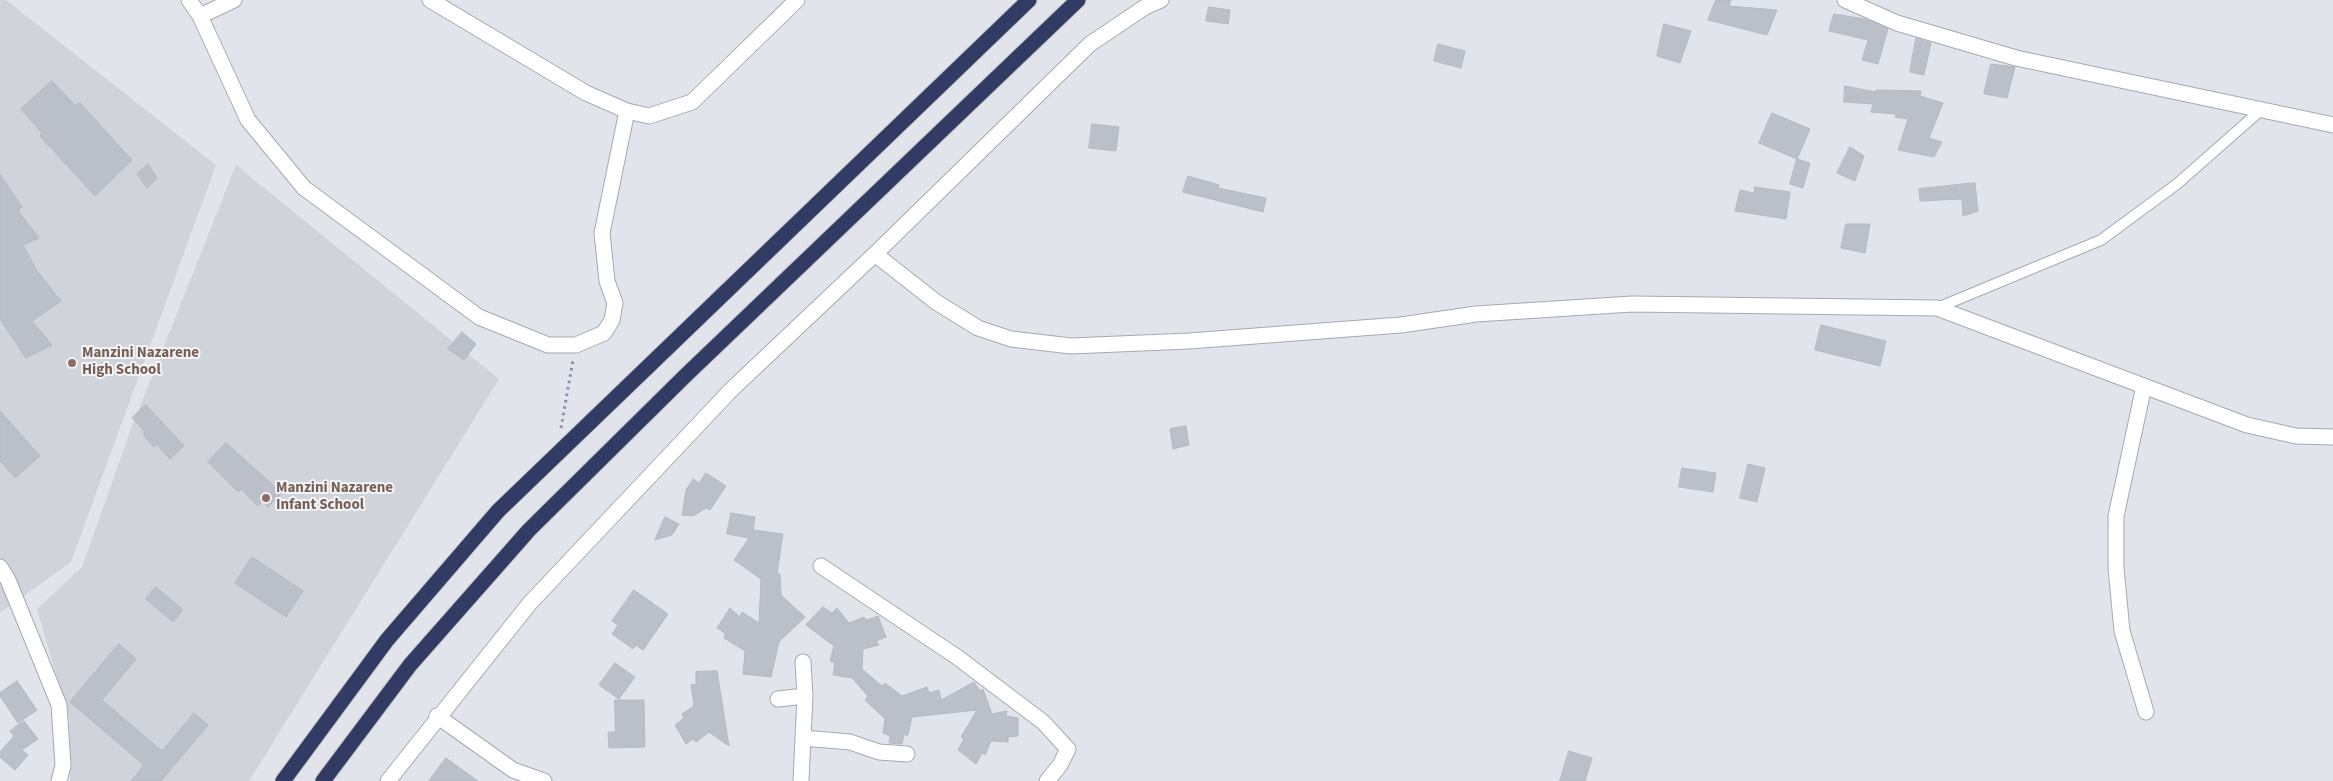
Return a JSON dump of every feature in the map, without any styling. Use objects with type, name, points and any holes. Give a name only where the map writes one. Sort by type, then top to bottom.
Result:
[{"type":"highway","points":[[283,781],[387,640],[498,511],[1029,0]]},
{"type":"highway","points":[[323,781],[410,665],[529,530],[684,376],[1078,0]]},
{"type":"street","points":[[189,0],[200,16],[248,120],[304,188],[479,317],[548,346],[576,345],[604,333],[612,320],[615,303],[607,281],[602,233],[627,111]]},
{"type":"street","points":[[200,16],[234,0]]},
{"type":"street","points":[[430,0],[586,93],[627,111],[649,116],[692,102],[796,0]]},
{"type":"street","points":[[388,781],[437,716],[530,603],[731,390],[875,254],[1090,44],[1145,7],[1162,0]]},
{"type":"street","points":[[1845,0],[1897,23],[2016,58],[2333,126]]},
{"type":"street","points":[[875,254],[936,302],[978,328],[1011,339],[1071,346],[1189,341],[1372,327],[1476,314],[1632,304],[1937,308],[2247,425],[2296,436],[2333,437]]},
{"type":"street","points":[[2144,386],[2116,516],[2116,560],[2122,631],[2146,712]]},
{"type":"street","points":[[821,566],[957,657],[1043,722],[1068,749],[1060,765],[1047,781]]},
{"type":"street","points":[[0,567],[8,580],[59,705],[63,766],[59,781]]},
{"type":"street","points":[[801,781],[805,696],[803,662]]},
{"type":"street","points":[[778,698],[805,696]]},
{"type":"street","points":[[437,716],[514,770],[544,781]]},
{"type":"street","points":[[803,738],[850,742],[879,752],[907,754]]},
{"type":"lane","points":[[1937,308],[2101,240],[2177,184],[2261,110]]},
{"type":"path","points":[[556,454],[576,345]]},
{"type":"shaded area","name":"Manzini Nazarene High School","points":[[0,0],[6,0],[216,165],[71,562],[0,613]]},
{"type":"shaded area","name":"Manzini Nazarene Infant School","points":[[236,165],[499,379],[249,781],[70,781],[69,719],[37,609],[82,567],[131,429]]},
{"type":"building","points":[[1716,0],[1731,0],[1729,6],[1777,10],[1767,35],[1708,20]]},
{"type":"building","points":[[1209,7],[1230,10],[1228,24],[1206,21]]},
{"type":"building","points":[[1834,14],[1865,19],[1888,29],[1878,64],[1862,60],[1868,40],[1829,31]]},
{"type":"building","points":[[1664,24],[1691,31],[1680,63],[1657,56]]},
{"type":"building","points":[[1916,38],[1931,43],[1924,75],[1910,72]]},
{"type":"building","points":[[1438,44],[1465,51],[1461,68],[1434,61]]},
{"type":"building","points":[[1991,64],[2015,67],[2007,98],[1984,94]]},
{"type":"building","points":[[52,81],[75,105],[80,103],[132,160],[95,196],[40,136],[42,133],[21,109]]},
{"type":"building","points":[[1845,86],[1876,92],[1876,90],[1921,91],[1920,96],[1943,103],[1929,138],[1942,142],[1934,157],[1898,150],[1908,119],[1895,117],[1896,114],[1871,112],[1873,104],[1844,102]]},
{"type":"building","points":[[1772,113],[1810,129],[1797,159],[1759,143]]},
{"type":"building","points":[[1092,124],[1119,127],[1116,151],[1089,148]]},
{"type":"building","points":[[1850,147],[1864,156],[1855,181],[1837,173]]},
{"type":"building","points":[[1797,159],[1810,163],[1803,188],[1790,184]]},
{"type":"building","points":[[148,164],[157,178],[147,188],[137,174]]},
{"type":"building","points":[[0,174],[22,207],[18,211],[39,238],[23,245],[37,271],[61,301],[32,321],[52,345],[26,358],[0,319]]},
{"type":"building","points":[[1188,176],[1219,185],[1218,188],[1266,198],[1263,212],[1183,192]]},
{"type":"building","points":[[1975,183],[1978,211],[1963,216],[1962,199],[1920,201],[1919,189]]},
{"type":"building","points":[[1755,187],[1790,192],[1786,219],[1735,211],[1740,190],[1754,193]]},
{"type":"building","points":[[1846,224],[1870,224],[1865,253],[1841,248]]},
{"type":"building","points":[[1821,325],[1886,341],[1880,366],[1815,350]]},
{"type":"building","points":[[462,332],[476,344],[464,360],[448,349]]},
{"type":"building","points":[[146,405],[184,446],[170,459],[156,444],[154,447],[143,435],[145,432],[132,418]]},
{"type":"building","points":[[0,411],[40,456],[15,478],[0,461]]},
{"type":"building","points":[[1186,426],[1189,445],[1173,449],[1170,429]]},
{"type":"building","points":[[226,443],[282,493],[268,507],[262,501],[258,506],[241,489],[238,492],[208,462]]},
{"type":"building","points":[[1748,464],[1765,468],[1757,502],[1740,498]]},
{"type":"building","points":[[1682,468],[1716,473],[1713,492],[1679,487]]},
{"type":"building","points":[[706,473],[726,486],[710,510],[706,508],[693,516],[682,515],[686,490],[693,479],[699,483]]},
{"type":"building","points":[[731,513],[755,517],[753,532],[754,530],[783,534],[777,574],[780,574],[781,595],[805,617],[779,642],[771,677],[743,674],[745,651],[724,638],[725,633],[717,628],[730,608],[740,617],[742,612],[759,623],[761,579],[734,560],[749,538],[727,534]]},
{"type":"building","points":[[665,517],[679,524],[672,535],[655,540]]},
{"type":"building","points":[[252,557],[303,591],[286,617],[235,583]]},
{"type":"building","points":[[156,587],[183,610],[173,622],[146,599]]},
{"type":"building","points":[[634,590],[668,614],[643,650],[636,645],[633,649],[612,634],[618,625],[612,621]]},
{"type":"building","points":[[823,607],[832,613],[837,608],[849,623],[864,617],[867,620],[878,616],[886,637],[876,641],[879,645],[863,649],[862,669],[882,686],[885,683],[902,696],[927,687],[929,693],[939,690],[941,700],[974,682],[980,691],[983,689],[992,714],[1007,711],[1006,716],[1018,718],[1018,736],[1008,737],[1008,742],[991,741],[985,755],[982,753],[976,764],[958,750],[964,739],[961,737],[977,710],[912,717],[908,735],[904,735],[902,744],[889,743],[890,736],[883,733],[885,719],[865,700],[868,696],[852,678],[833,675],[835,663],[830,661],[834,646],[806,625]]},
{"type":"building","points":[[119,644],[136,659],[102,700],[162,751],[194,713],[208,725],[161,781],[131,781],[144,765],[70,702]]},
{"type":"building","points":[[615,663],[635,677],[619,699],[599,685]]},
{"type":"building","points":[[717,671],[729,746],[709,732],[696,742],[693,739],[686,744],[675,725],[684,718],[682,714],[694,706],[691,684],[696,685],[696,672]]},
{"type":"building","points":[[17,681],[37,710],[18,723],[0,696],[0,693]]},
{"type":"building","points":[[615,700],[644,700],[645,747],[609,748],[608,732],[615,732]]},
{"type":"building","points":[[24,721],[38,739],[22,750],[28,755],[15,770],[0,757],[0,752],[14,736],[10,731]]},
{"type":"building","points":[[1569,751],[1592,758],[1585,781],[1560,781]]},
{"type":"building","points":[[446,758],[478,781],[429,781]]},
{"type":"place","name":"Manzini Nazarene High School","points":[[72,363]]},
{"type":"place","name":"Manzini Nazarene Infant School","points":[[266,498]]}]
